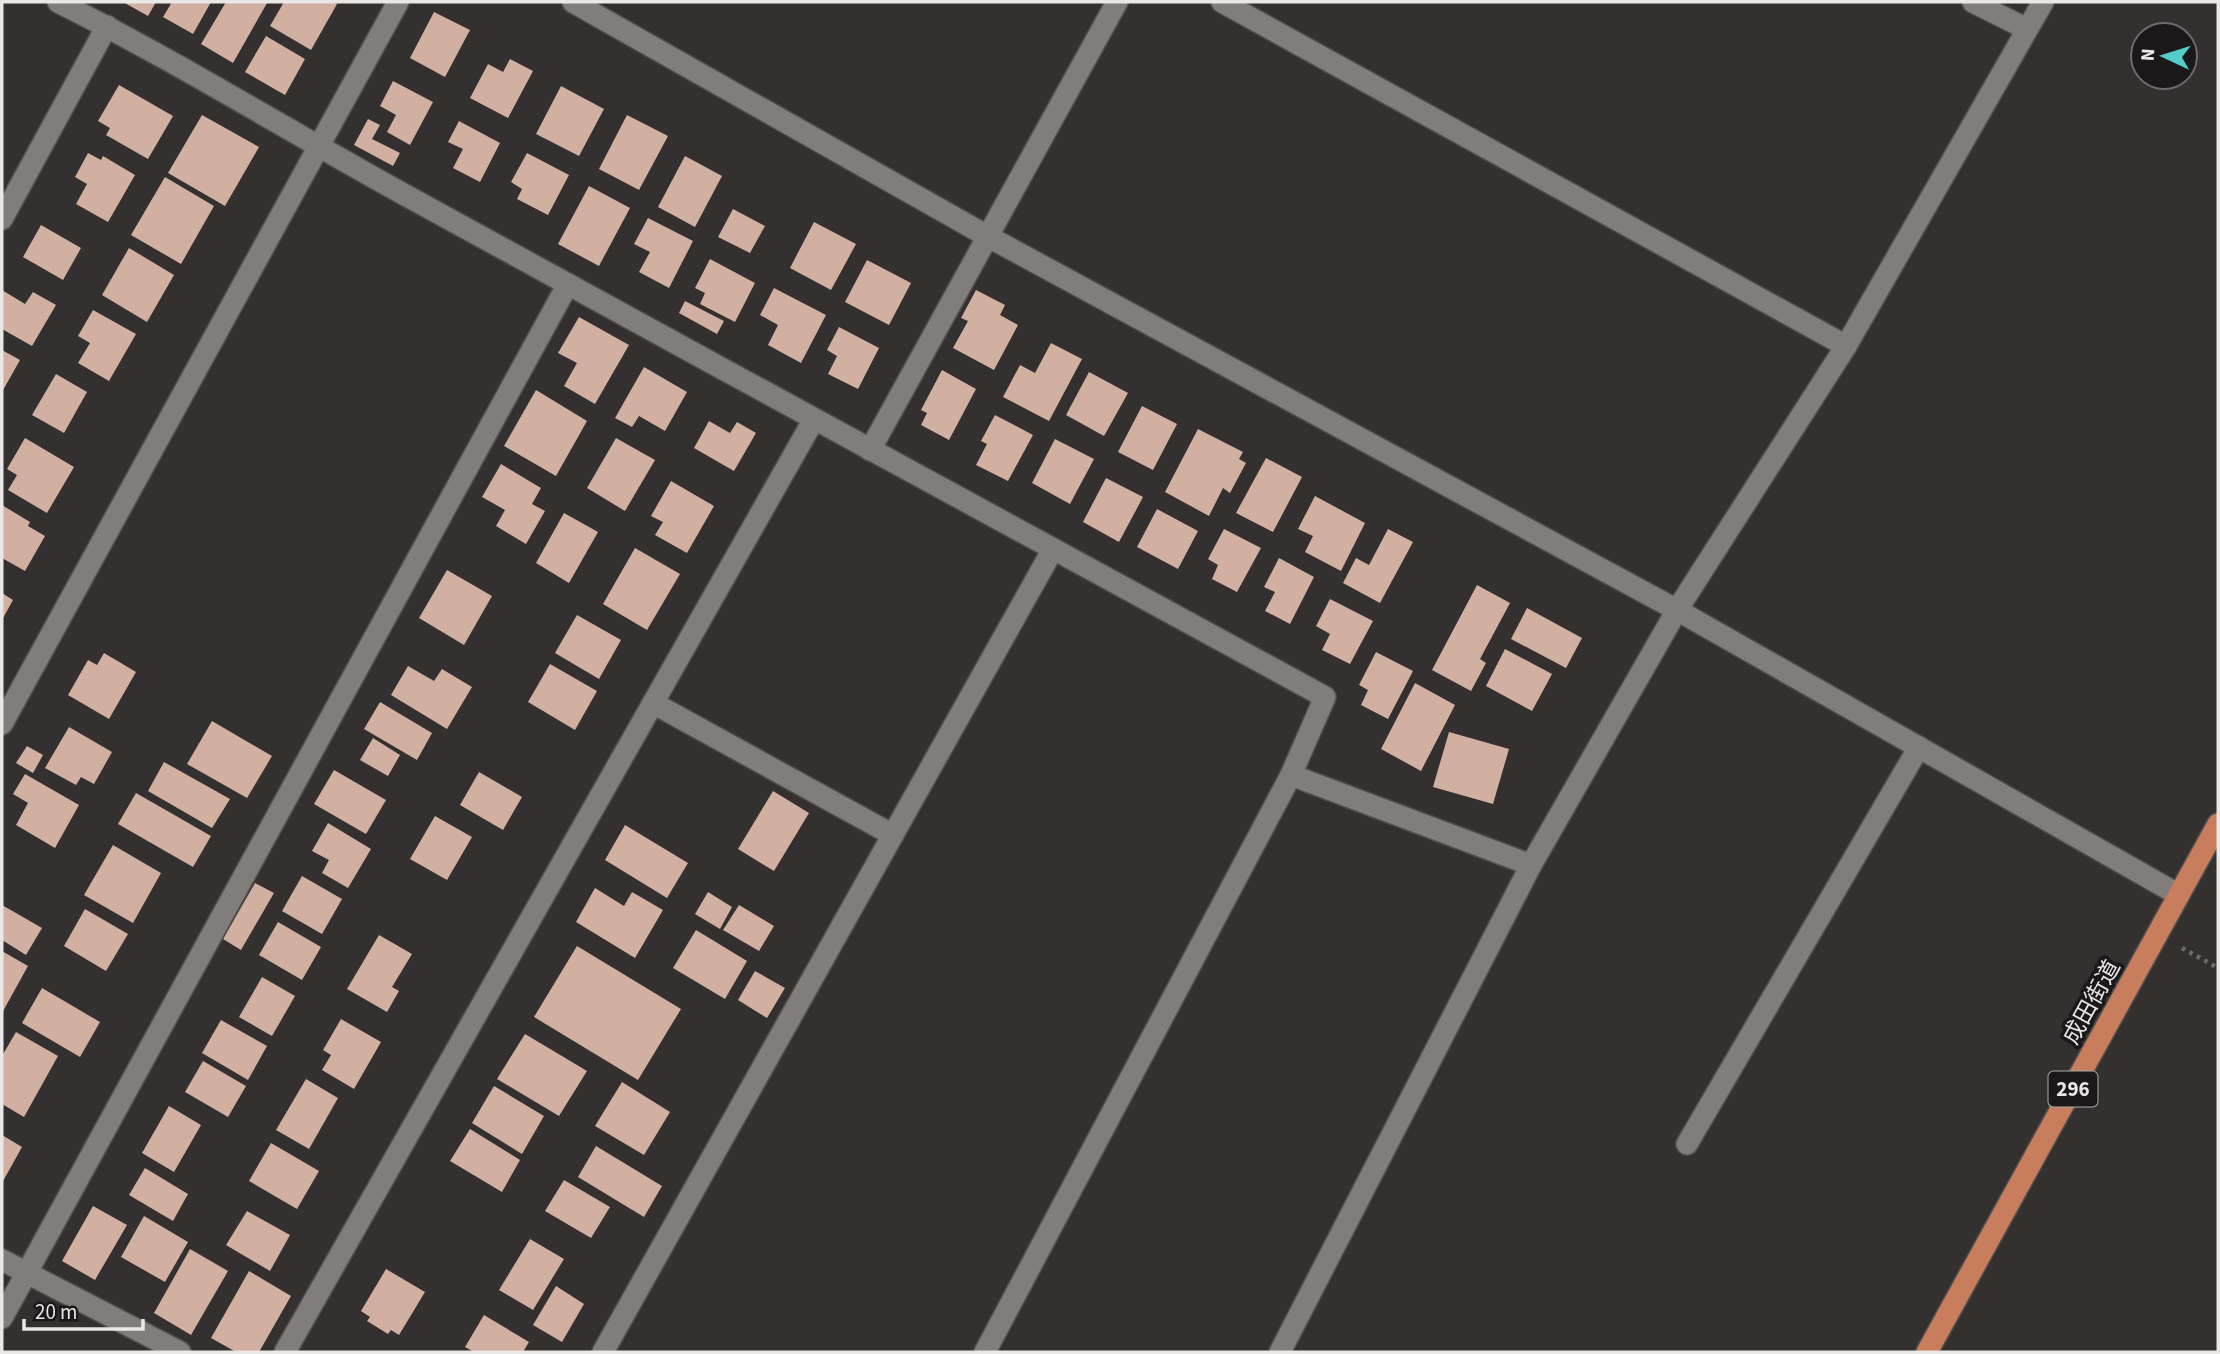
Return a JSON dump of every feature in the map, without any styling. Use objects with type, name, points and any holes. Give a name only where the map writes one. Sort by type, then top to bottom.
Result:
[{"type":"highway","name":"成田街道","points":[[1927,1352],[2218,824]]},
{"type":"street","points":[[58,2],[107,26],[318,147],[813,421],[1325,697],[1291,775],[985,1352]]},
{"type":"street","points":[[2,724],[398,2]]},
{"type":"street","points":[[573,2],[987,236],[1677,610],[2179,895]]},
{"type":"street","points":[[870,450],[1118,2]]},
{"type":"street","points":[[1222,2],[1846,346]]},
{"type":"street","points":[[1973,2],[2028,29]]},
{"type":"street","points":[[1280,1352],[1531,865],[1677,610],[1846,346],[2043,2]]},
{"type":"street","points":[[2,219],[107,26]]},
{"type":"street","points":[[2,1318],[568,284]]},
{"type":"street","points":[[285,1352],[813,421]]},
{"type":"street","points":[[603,1352],[1052,551]]},
{"type":"street","points":[[653,703],[893,835]]},
{"type":"street","points":[[1687,1144],[1919,747]]},
{"type":"street","points":[[1291,775],[1531,865]]},
{"type":"street","points":[[2,1260],[180,1352]]},
{"type":"path","points":[[2158,936],[2218,968]]},
{"type":"building","points":[[123,2],[156,2],[148,16]]},
{"type":"building","points":[[172,2],[211,2],[193,34],[163,17]]},
{"type":"building","points":[[226,2],[267,3],[233,63],[201,44]]},
{"type":"building","points":[[284,2],[337,4],[311,50],[270,26]]},
{"type":"building","points":[[434,12],[470,30],[445,77],[410,58]]},
{"type":"building","points":[[266,36],[305,59],[285,95],[245,72]]},
{"type":"building","points":[[510,59],[533,71],[508,118],[470,98],[488,64],[503,72]]},
{"type":"building","points":[[393,81],[433,102],[410,145],[387,132],[396,115],[380,106]]},
{"type":"building","points":[[119,85],[173,116],[148,159],[106,135],[110,128],[98,121]]},
{"type":"building","points":[[561,86],[604,109],[579,156],[536,134]]},
{"type":"building","points":[[202,115],[259,147],[225,206],[168,173]]},
{"type":"building","points":[[627,115],[668,136],[639,190],[599,169]]},
{"type":"building","points":[[368,119],[380,125],[372,139],[400,153],[393,166],[354,145]]},
{"type":"building","points":[[459,121],[500,143],[480,182],[453,168],[463,149],[448,142]]},
{"type":"building","points":[[88,153],[101,160],[103,156],[135,175],[108,222],[76,204],[87,184],[75,177]]},
{"type":"building","points":[[527,153],[569,175],[548,215],[517,199],[522,189],[511,182]]},
{"type":"building","points":[[685,156],[722,176],[695,227],[658,207]]},
{"type":"building","points":[[165,177],[214,206],[181,264],[131,235]]},
{"type":"building","points":[[589,186],[630,208],[599,266],[558,244]]},
{"type":"building","points":[[733,209],[765,226],[750,253],[718,237]]},
{"type":"building","points":[[648,218],[693,241],[669,288],[639,272],[650,252],[634,244]]},
{"type":"building","points":[[814,222],[856,244],[831,290],[790,268]]},
{"type":"building","points":[[41,225],[81,248],[63,280],[23,257]]},
{"type":"building","points":[[129,248],[174,275],[147,322],[102,295]]},
{"type":"building","points":[[710,259],[755,283],[735,322],[700,304],[705,293],[695,288]]},
{"type":"building","points":[[867,260],[911,283],[889,325],[845,302]]},
{"type":"building","points":[[774,288],[826,315],[801,363],[768,345],[778,325],[760,315]]},
{"type":"building","points":[[2,290],[25,304],[33,292],[56,305],[32,346],[2,329]]},
{"type":"building","points":[[976,290],[1005,305],[1000,315],[1018,325],[994,370],[953,348],[968,321],[961,318]]},
{"type":"building","points":[[685,301],[724,321],[717,334],[679,313]]},
{"type":"building","points":[[93,310],[136,334],[109,381],[78,363],[90,343],[78,336]]},
{"type":"building","points":[[579,317],[629,345],[595,404],[564,386],[577,363],[558,353]]},
{"type":"building","points":[[839,327],[879,348],[858,389],[828,374],[837,356],[827,350]]},
{"type":"building","points":[[1051,343],[1082,359],[1049,421],[1003,397],[1020,365],[1035,373]]},
{"type":"building","points":[[2,350],[20,360],[2,392]]},
{"type":"building","points":[[644,367],[687,392],[665,431],[639,416],[632,427],[615,418]]},
{"type":"building","points":[[942,370],[976,389],[949,440],[921,425],[927,413],[921,410]]},
{"type":"building","points":[[1089,372],[1128,393],[1104,436],[1066,415]]},
{"type":"building","points":[[56,374],[87,392],[64,433],[32,415]]},
{"type":"building","points":[[536,390],[587,421],[556,476],[504,446]]},
{"type":"building","points":[[1142,406],[1177,424],[1153,470],[1118,452]]},
{"type":"building","points":[[995,415],[1033,435],[1008,481],[976,465],[987,444],[981,441]]},
{"type":"building","points":[[709,421],[730,433],[737,422],[756,433],[734,471],[694,448]]},
{"type":"building","points":[[1198,429],[1243,452],[1239,459],[1246,463],[1230,493],[1223,488],[1209,516],[1165,492]]},
{"type":"building","points":[[25,438],[74,467],[47,513],[8,490],[17,475],[7,469]]},
{"type":"building","points":[[616,438],[655,460],[625,511],[587,488]]},
{"type":"building","points":[[1055,439],[1094,459],[1070,504],[1032,483]]},
{"type":"building","points":[[1266,458],[1302,477],[1273,532],[1236,513]]},
{"type":"building","points":[[501,464],[541,488],[532,504],[545,511],[526,544],[496,526],[505,510],[482,497]]},
{"type":"building","points":[[1106,478],[1143,497],[1119,542],[1083,522]]},
{"type":"building","points":[[671,481],[714,506],[687,553],[655,535],[663,522],[651,516]]},
{"type":"building","points":[[1315,496],[1365,523],[1341,571],[1305,552],[1313,536],[1298,529]]},
{"type":"building","points":[[2,505],[30,522],[28,526],[45,536],[25,571],[2,558]]},
{"type":"building","points":[[1157,509],[1198,531],[1178,569],[1137,547]]},
{"type":"building","points":[[564,513],[598,532],[569,583],[536,563]]},
{"type":"building","points":[[1224,529],[1261,548],[1237,592],[1212,579],[1218,565],[1208,559]]},
{"type":"building","points":[[1388,529],[1413,542],[1380,603],[1343,583],[1356,558],[1369,565]]},
{"type":"building","points":[[635,548],[680,574],[647,630],[603,604]]},
{"type":"building","points":[[1279,558],[1314,577],[1290,624],[1265,611],[1275,592],[1264,587]]},
{"type":"building","points":[[447,570],[492,596],[464,645],[419,618]]},
{"type":"building","points":[[1477,585],[1510,603],[1480,659],[1486,663],[1471,691],[1432,670]]},
{"type":"building","points":[[2,593],[13,600],[2,620]]},
{"type":"building","points":[[1330,599],[1373,621],[1350,664],[1322,650],[1330,634],[1316,626]]},
{"type":"building","points":[[1527,608],[1582,638],[1566,668],[1511,639]]},
{"type":"building","points":[[577,615],[621,640],[599,679],[555,653]]},
{"type":"building","points":[[1505,649],[1552,674],[1532,711],[1486,686]]},
{"type":"building","points":[[1376,652],[1413,671],[1388,719],[1361,705],[1368,690],[1359,685]]},
{"type":"building","points":[[104,653],[136,672],[109,719],[68,695],[88,660],[97,665]]},
{"type":"building","points":[[550,664],[597,691],[575,730],[528,702]]},
{"type":"building","points":[[408,666],[434,681],[442,669],[472,687],[447,729],[391,695]]},
{"type":"building","points":[[1415,683],[1455,705],[1421,771],[1381,749]]},
{"type":"building","points":[[380,702],[432,733],[417,760],[364,729]]},
{"type":"building","points":[[212,721],[272,756],[247,798],[187,764]]},
{"type":"building","points":[[69,727],[112,752],[94,784],[81,777],[76,785],[45,768]]},
{"type":"building","points":[[1449,732],[1509,749],[1493,804],[1433,787]]},
{"type":"building","points":[[373,738],[400,755],[388,776],[360,760]]},
{"type":"building","points":[[27,746],[43,755],[33,773],[16,763]]},
{"type":"building","points":[[164,762],[230,799],[212,828],[148,791]]},
{"type":"building","points":[[334,770],[386,800],[366,834],[314,804]]},
{"type":"building","points":[[479,772],[522,797],[503,830],[460,805]]},
{"type":"building","points":[[25,774],[79,805],[55,848],[16,825],[28,803],[13,794]]},
{"type":"building","points":[[773,791],[809,813],[774,871],[738,849]]},
{"type":"building","points":[[136,793],[211,836],[193,867],[118,824]]},
{"type":"building","points":[[435,816],[472,837],[447,880],[410,859]]},
{"type":"building","points":[[328,823],[371,849],[348,888],[322,873],[329,860],[312,851]]},
{"type":"building","points":[[625,825],[688,863],[667,898],[605,860]]},
{"type":"building","points":[[113,845],[161,873],[133,923],[84,895]]},
{"type":"building","points":[[302,876],[342,899],[322,934],[282,911]]},
{"type":"building","points":[[255,883],[274,893],[241,950],[223,939]]},
{"type":"building","points":[[595,888],[624,906],[632,892],[663,910],[635,958],[576,922]]},
{"type":"building","points":[[708,892],[732,907],[720,929],[695,914]]},
{"type":"building","points":[[2,905],[42,928],[26,955],[2,940]]},
{"type":"building","points":[[739,905],[774,926],[759,951],[723,930]]},
{"type":"building","points":[[85,909],[128,934],[106,971],[64,946]]},
{"type":"building","points":[[278,922],[321,947],[302,980],[259,955]]},
{"type":"building","points":[[696,930],[747,961],[725,999],[673,968]]},
{"type":"building","points":[[379,935],[412,954],[392,987],[399,991],[387,1012],[347,989]]},
{"type":"building","points":[[577,946],[681,1009],[638,1080],[534,1017]]},
{"type":"building","points":[[2,951],[28,966],[2,1013]]},
{"type":"building","points":[[755,971],[785,988],[767,1018],[738,1000]]},
{"type":"building","points":[[262,977],[295,996],[272,1036],[239,1017]]},
{"type":"building","points":[[42,988],[100,1022],[80,1057],[22,1023]]},
{"type":"building","points":[[341,1019],[381,1042],[354,1089],[322,1070],[331,1055],[323,1050]]},
{"type":"building","points":[[221,1020],[267,1046],[248,1080],[202,1053]]},
{"type":"building","points":[[16,1032],[58,1056],[24,1117],[2,1104],[2,1056]]},
{"type":"building","points":[[525,1034],[587,1071],[559,1116],[497,1079]]},
{"type":"building","points":[[203,1061],[246,1086],[228,1117],[185,1092]]},
{"type":"building","points":[[306,1079],[338,1098],[309,1149],[276,1130]]},
{"type":"building","points":[[622,1082],[670,1112],[644,1155],[595,1126]]},
{"type":"building","points":[[494,1086],[544,1116],[522,1154],[472,1123]]},
{"type":"building","points":[[169,1106],[201,1125],[174,1172],[142,1153]]},
{"type":"building","points":[[470,1129],[520,1160],[502,1192],[450,1161]]},
{"type":"building","points":[[2,1135],[22,1147],[2,1183]]},
{"type":"building","points":[[271,1143],[319,1171],[297,1209],[249,1181]]},
{"type":"building","points":[[596,1146],[662,1186],[644,1217],[578,1177]]},
{"type":"building","points":[[145,1168],[188,1194],[173,1221],[129,1195]]},
{"type":"building","points":[[564,1180],[610,1207],[591,1238],[545,1211]]},
{"type":"building","points":[[93,1206],[127,1225],[95,1280],[62,1261]]},
{"type":"building","points":[[247,1211],[290,1235],[270,1271],[226,1245]]},
{"type":"building","points":[[144,1216],[188,1242],[165,1282],[121,1257]]},
{"type":"building","points":[[530,1239],[564,1259],[533,1310],[499,1290]]},
{"type":"building","points":[[190,1249],[228,1271],[191,1335],[154,1313]]},
{"type":"building","points":[[386,1269],[425,1292],[399,1335],[391,1330],[388,1334],[367,1321],[370,1317],[361,1311]]},
{"type":"building","points":[[249,1271],[291,1296],[259,1352],[236,1352],[211,1338]]},
{"type":"building","points":[[556,1286],[584,1304],[562,1342],[533,1325]]},
{"type":"building","points":[[484,1315],[529,1342],[523,1352],[474,1352],[465,1347]]}]
